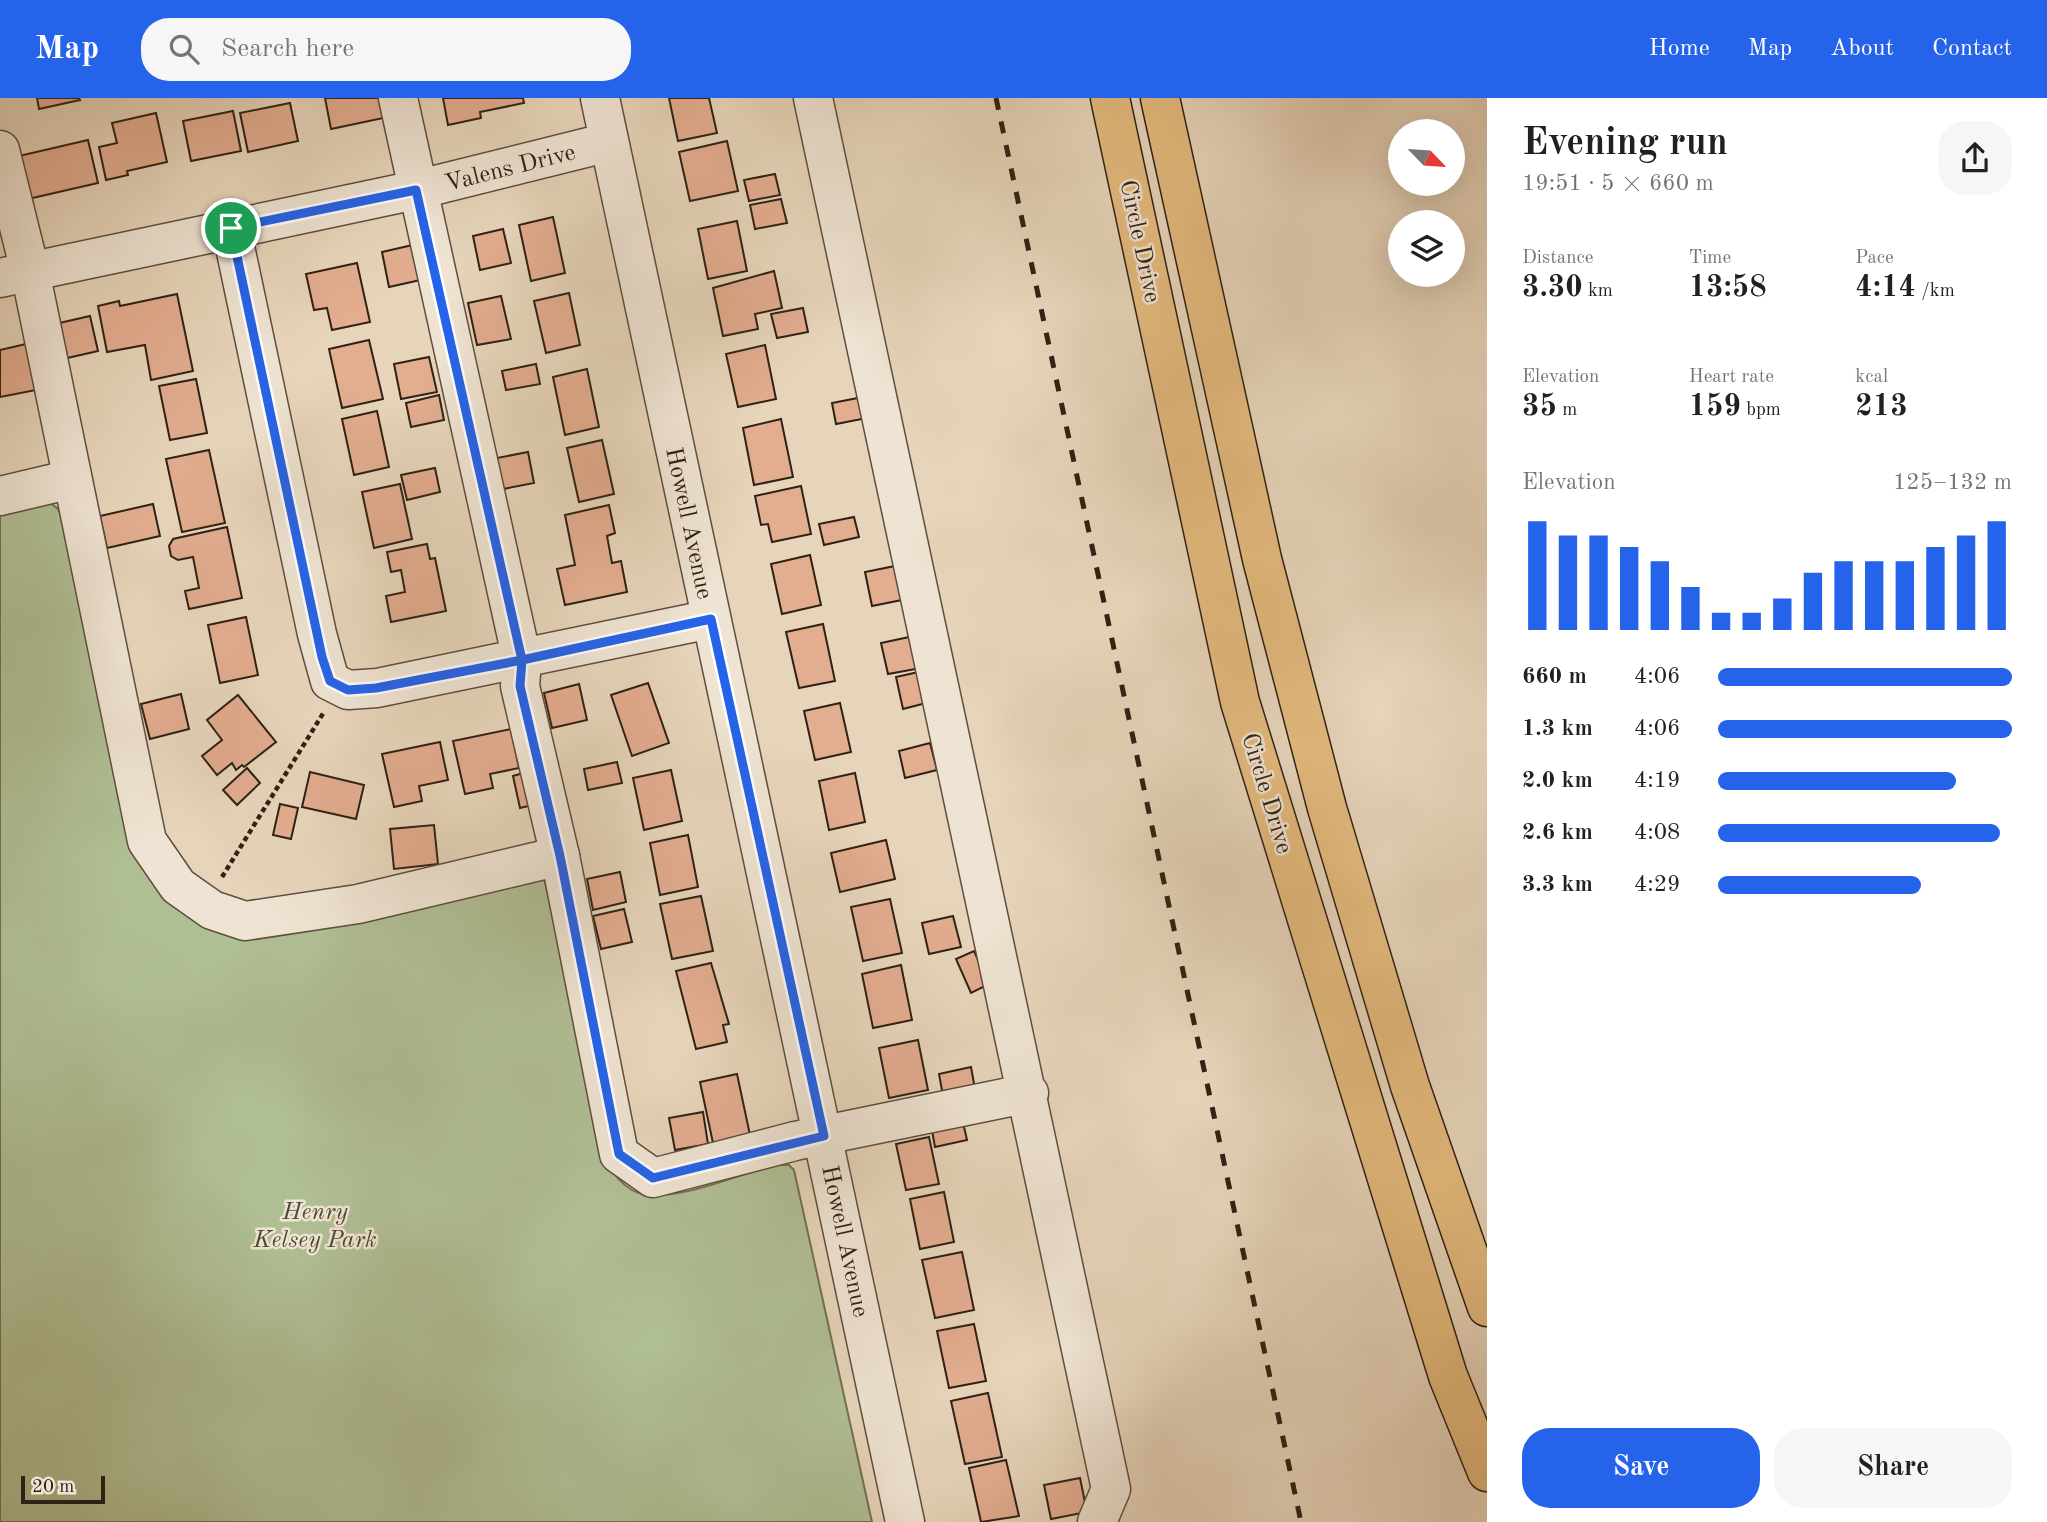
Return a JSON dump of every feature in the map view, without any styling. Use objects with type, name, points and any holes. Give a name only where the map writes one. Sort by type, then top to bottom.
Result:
[{"type":"highway","name":"Circle Drive","points":[[1110,98],[1240,702],[1448,1376],[1487,1472]]},
{"type":"highway","name":"Circle Drive","points":[[1160,98],[1262,559],[1328,808],[1410,1086],[1487,1307]]},
{"type":"street","points":[[398,98],[416,190],[522,660],[520,686],[560,856],[619,1154],[653,1178],[824,1136],[1028,1093]]},
{"type":"street","name":"Howell Avenue","points":[[600,98],[905,1522]]},
{"type":"street","points":[[813,98],[1111,1489],[1097,1522]]},
{"type":"street","name":"Valens Drive","points":[[15,274],[416,190],[610,142]]},
{"type":"street","points":[[0,150],[15,274],[72,479],[147,841],[178,886],[205,904],[245,921],[358,904],[560,856]]},
{"type":"street","points":[[231,228],[319,646],[330,681],[348,690],[376,688],[711,619]]},
{"type":"street","points":[[0,496],[72,479]]},
{"type":"path","points":[[205,904],[329,704]]},
{"type":"green space","name":"Henry Kelsey Park","points":[[48,501],[58,509],[64,520],[188,913],[543,873],[607,1162],[618,1178],[632,1190],[662,1195],[702,1188],[774,1165],[789,1165],[794,1170],[872,1522],[0,1522],[0,502]]},
{"type":"building","points":[[37,98],[79,98],[80,100],[39,109]]},
{"type":"building","points":[[325,98],[384,98],[388,117],[331,129]]},
{"type":"building","points":[[443,98],[523,98],[524,103],[480,112],[481,118],[448,125]]},
{"type":"building","points":[[669,98],[709,98],[717,133],[678,141]]},
{"type":"building","points":[[290,103],[298,141],[248,152],[240,113]]},
{"type":"building","points":[[233,111],[241,151],[191,161],[183,121]]},
{"type":"building","points":[[156,113],[167,162],[127,171],[128,175],[106,180],[99,147],[117,143],[112,123]]},
{"type":"building","points":[[88,140],[98,183],[28,199],[19,156]]},
{"type":"building","points":[[727,141],[738,191],[690,201],[679,152]]},
{"type":"building","points":[[775,174],[780,195],[749,201],[744,180]]},
{"type":"building","points":[[781,199],[787,223],[755,229],[750,205]]},
{"type":"building","points":[[553,217],[565,273],[531,281],[519,225]]},
{"type":"building","points":[[737,221],[747,271],[708,279],[698,229]]},
{"type":"building","points":[[503,229],[511,263],[480,270],[473,236]]},
{"type":"building","points":[[417,244],[425,279],[389,287],[382,252]]},
{"type":"building","points":[[357,263],[370,322],[332,330],[327,308],[314,310],[306,274]]},
{"type":"building","points":[[774,271],[782,308],[755,314],[758,329],[723,336],[713,288]]},
{"type":"building","points":[[569,293],[580,345],[546,353],[534,301]]},
{"type":"building","points":[[177,294],[193,371],[151,380],[145,345],[107,352],[98,306],[119,301],[120,306]]},
{"type":"building","points":[[501,296],[511,339],[477,345],[468,303]]},
{"type":"building","points":[[803,308],[808,332],[777,338],[771,314]]},
{"type":"building","points":[[90,316],[98,351],[63,359],[55,324]]},
{"type":"building","points":[[369,340],[383,399],[342,408],[329,349]]},
{"type":"building","points":[[26,344],[36,390],[0,397],[0,350]]},
{"type":"building","points":[[765,345],[776,399],[738,407],[726,354]]},
{"type":"building","points":[[429,357],[437,392],[401,399],[394,364]]},
{"type":"building","points":[[536,364],[540,384],[506,390],[502,371]]},
{"type":"building","points":[[587,369],[599,427],[565,435],[553,377]]},
{"type":"building","points":[[196,379],[207,433],[170,440],[159,386]]},
{"type":"building","points":[[439,395],[444,420],[411,427],[406,403]]},
{"type":"building","points":[[863,397],[867,418],[836,424],[832,403]]},
{"type":"building","points":[[377,411],[389,467],[354,475],[342,419]]},
{"type":"building","points":[[781,419],[793,477],[754,485],[743,428]]},
{"type":"building","points":[[602,440],[614,494],[579,502],[567,448]]},
{"type":"building","points":[[209,450],[225,523],[182,532],[166,459]]},
{"type":"building","points":[[528,452],[534,483],[503,489],[497,458]]},
{"type":"building","points":[[435,468],[440,492],[407,500],[401,475]]},
{"type":"building","points":[[400,484],[412,539],[374,548],[362,492]]},
{"type":"building","points":[[801,486],[811,534],[772,542],[768,524],[761,525],[755,496]]},
{"type":"building","points":[[153,504],[160,536],[107,548],[100,516]]},
{"type":"building","points":[[609,505],[615,533],[607,536],[612,563],[621,561],[627,592],[565,605],[557,569],[575,565],[565,515]]},
{"type":"building","points":[[854,517],[859,537],[824,545],[819,524]]},
{"type":"building","points":[[227,527],[242,598],[189,609],[185,591],[199,588],[193,557],[178,560],[171,556],[169,546],[173,539]]},
{"type":"building","points":[[427,544],[430,559],[435,558],[446,611],[391,622],[386,596],[405,592],[401,570],[391,572],[387,552]]},
{"type":"building","points":[[810,555],[821,605],[782,614],[771,564]]},
{"type":"building","points":[[900,565],[907,599],[872,606],[865,572]]},
{"type":"building","points":[[246,617],[258,675],[220,683],[208,625]]},
{"type":"building","points":[[823,624],[835,681],[799,688],[786,632]]},
{"type":"building","points":[[914,636],[921,668],[888,674],[881,643]]},
{"type":"building","points":[[923,671],[930,702],[903,709],[896,677]]},
{"type":"building","points":[[648,683],[669,743],[632,756],[611,695]]},
{"type":"building","points":[[579,684],[587,720],[552,728],[544,693]]},
{"type":"building","points":[[181,694],[189,729],[150,739],[141,704]]},
{"type":"building","points":[[238,695],[276,742],[244,767],[242,765],[236,770],[232,763],[217,775],[202,756],[222,740],[207,720]]},
{"type":"building","points":[[840,703],[851,752],[815,760],[804,711]]},
{"type":"building","points":[[511,729],[519,768],[490,774],[493,788],[465,794],[453,741]]},
{"type":"building","points":[[440,742],[448,780],[419,786],[422,801],[394,807],[382,754]]},
{"type":"building","points":[[930,743],[937,770],[905,778],[899,751]]},
{"type":"building","points":[[617,762],[622,783],[588,790],[584,769]]},
{"type":"building","points":[[247,768],[260,783],[237,805],[223,790]]},
{"type":"building","points":[[671,770],[682,821],[644,830],[633,778]]},
{"type":"building","points":[[530,771],[537,804],[520,808],[513,776]]},
{"type":"building","points":[[310,772],[364,785],[356,819],[302,807]]},
{"type":"building","points":[[855,773],[865,822],[829,830],[819,781]]},
{"type":"building","points":[[280,804],[298,808],[291,839],[273,835]]},
{"type":"building","points":[[434,825],[438,864],[394,869],[390,829]]},
{"type":"building","points":[[688,835],[698,887],[660,895],[650,843]]},
{"type":"building","points":[[886,840],[895,879],[840,892],[831,853]]},
{"type":"building","points":[[620,872],[626,902],[593,910],[587,879]]},
{"type":"building","points":[[701,896],[713,951],[672,959],[660,904]]},
{"type":"building","points":[[890,899],[902,953],[863,961],[851,907]]},
{"type":"building","points":[[624,909],[632,942],[601,949],[593,916]]},
{"type":"building","points":[[953,916],[961,947],[929,954],[922,923]]},
{"type":"building","points":[[974,951],[989,984],[971,993],[956,959]]},
{"type":"building","points":[[711,963],[729,1024],[723,1025],[727,1042],[696,1049],[676,971]]},
{"type":"building","points":[[901,965],[912,1020],[873,1028],[862,974]]},
{"type":"building","points":[[918,1040],[928,1090],[889,1098],[879,1048]]},
{"type":"building","points":[[971,1067],[975,1089],[943,1096],[939,1074]]},
{"type":"building","points":[[737,1074],[750,1135],[713,1143],[700,1082]]},
{"type":"building","points":[[703,1112],[708,1144],[675,1150],[669,1118]]},
{"type":"building","points":[[962,1118],[967,1140],[935,1147],[931,1125]]},
{"type":"building","points":[[929,1137],[939,1184],[906,1190],[896,1144]]},
{"type":"building","points":[[944,1192],[954,1242],[920,1249],[910,1199]]},
{"type":"building","points":[[962,1252],[974,1310],[935,1318],[922,1260]]},
{"type":"building","points":[[974,1324],[986,1381],[949,1388],[937,1331]]},
{"type":"building","points":[[988,1393],[1002,1457],[965,1464],[951,1401]]},
{"type":"building","points":[[1006,1460],[1019,1516],[981,1522],[969,1468]]},
{"type":"building","points":[[1080,1478],[1087,1512],[1051,1519],[1044,1485]]},
{"type":"railway","points":[[996,98],[1301,1522]]},
{"type":"route","points":[[231,228],[322,657],[330,681],[348,690],[376,688],[522,660],[520,686],[560,856],[619,1154],[653,1178],[824,1136],[711,619],[522,660],[416,190],[231,228]]}]
